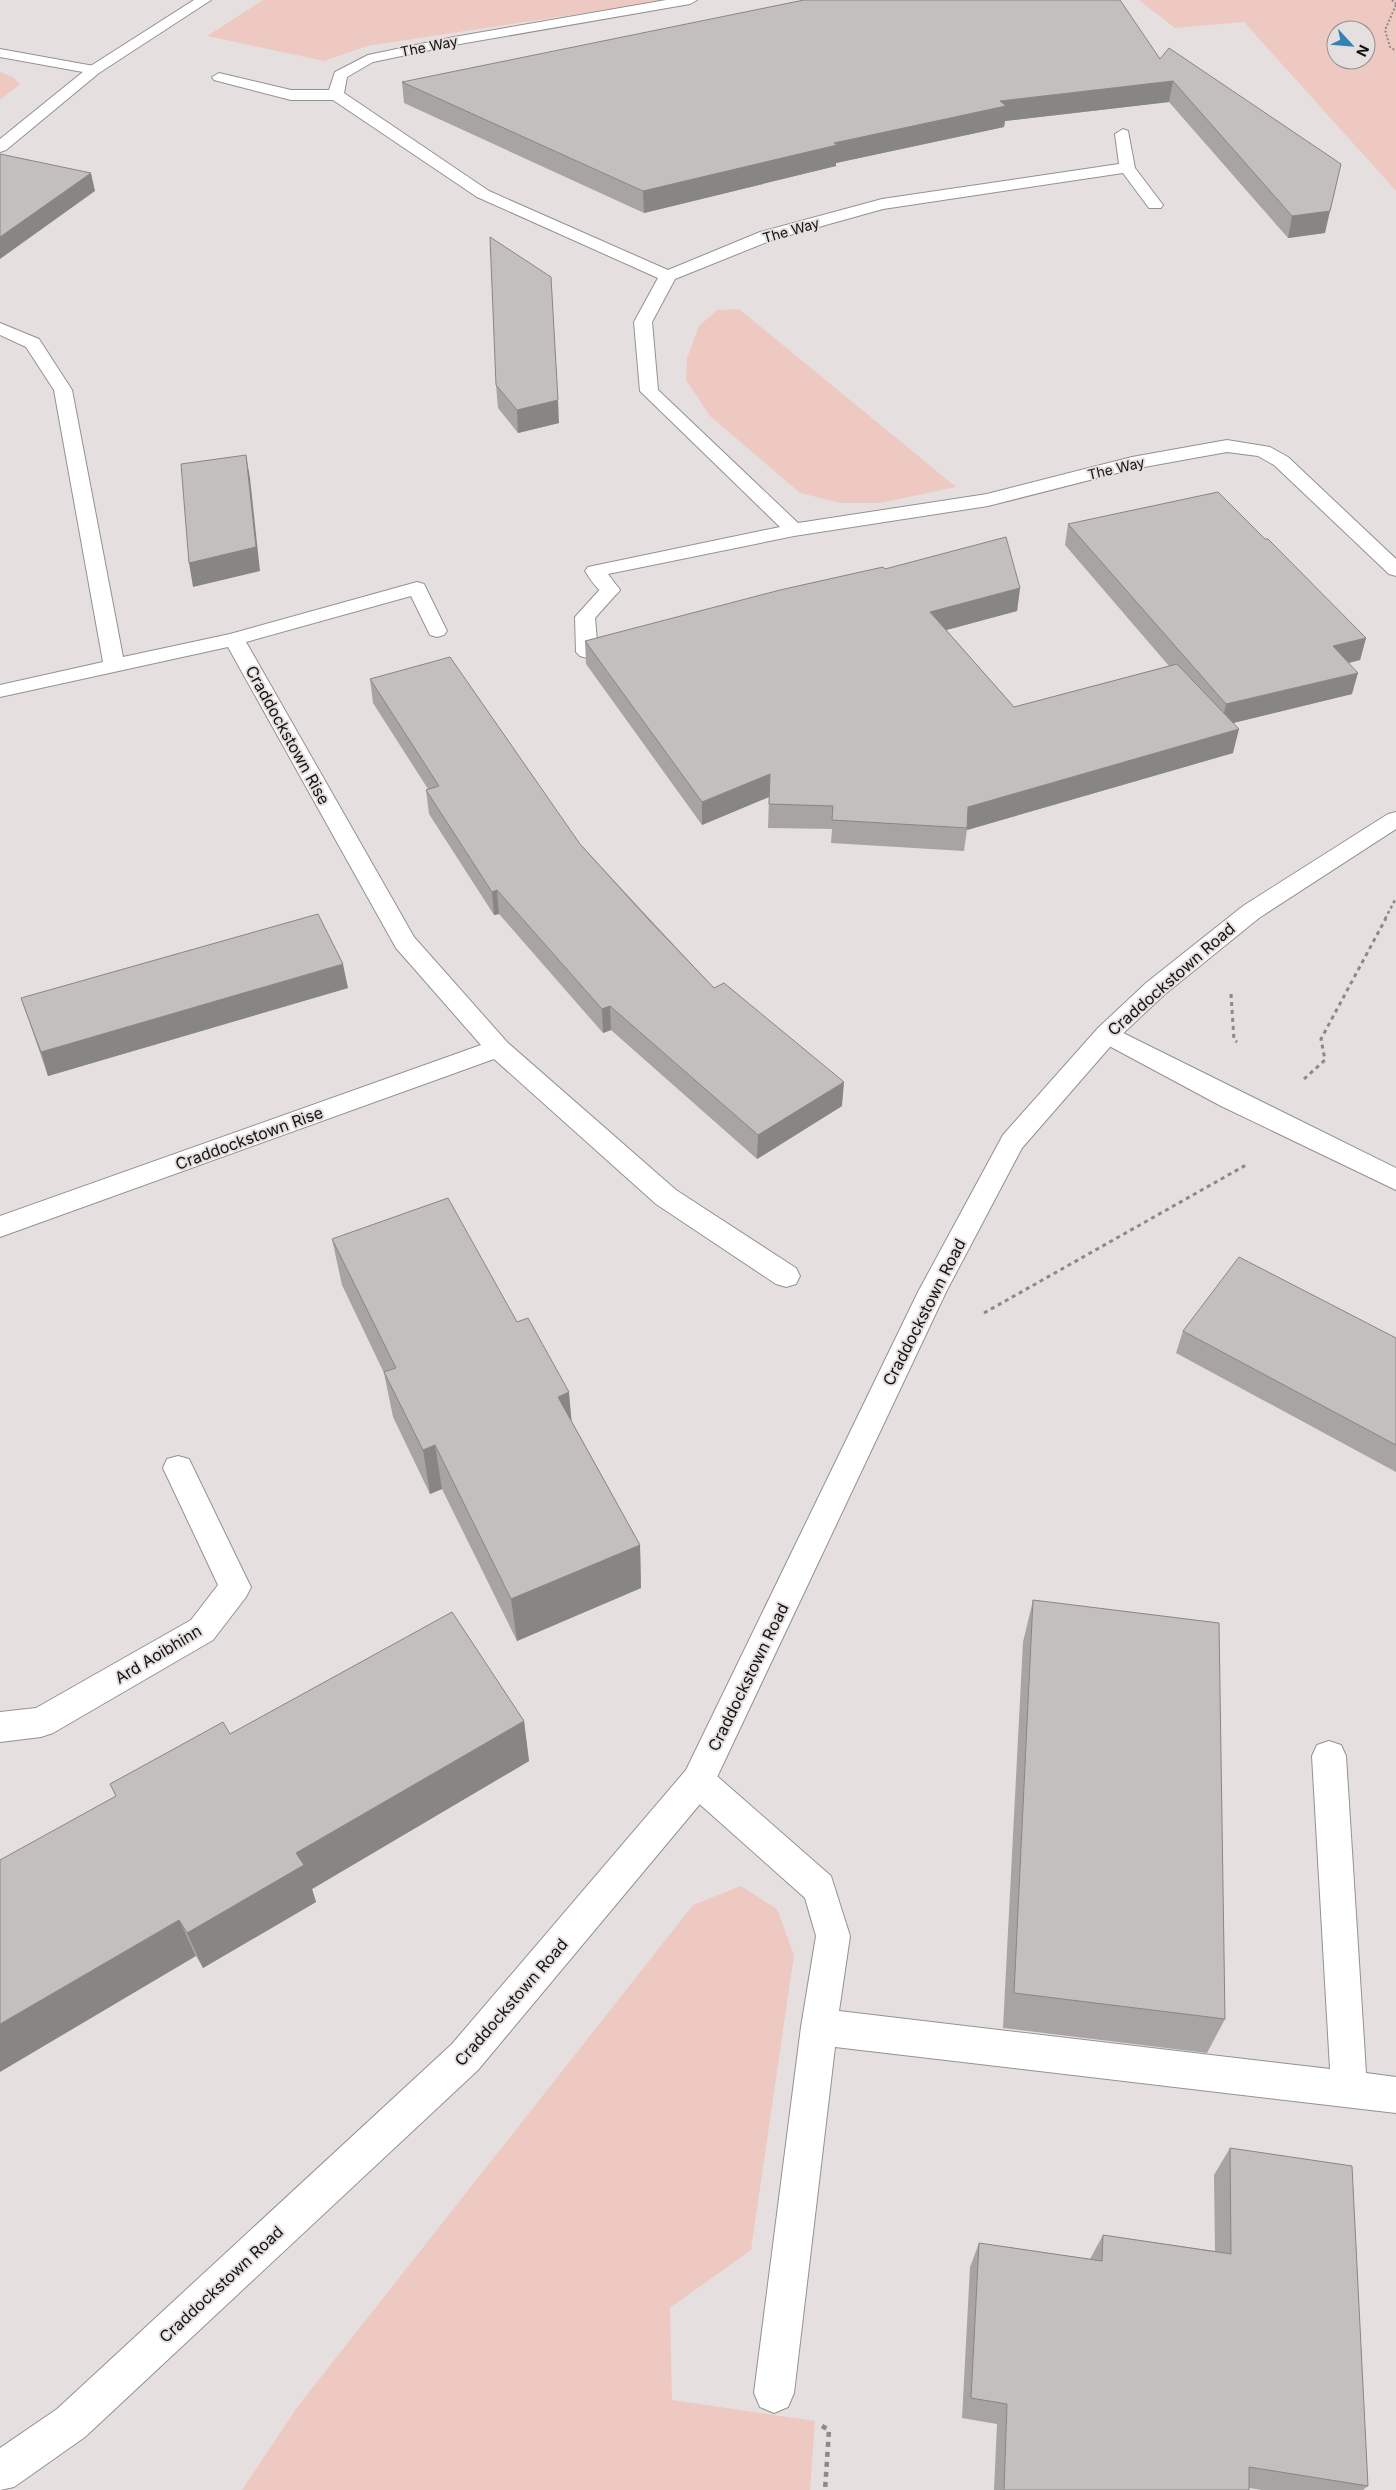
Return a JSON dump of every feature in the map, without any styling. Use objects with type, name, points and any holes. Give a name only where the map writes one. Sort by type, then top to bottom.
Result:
[{"type":"street","points":[[0,147],[94,70],[204,0]]},
{"type":"street","name":"The Way","points":[[336,95],[340,75],[368,59],[454,41],[690,0]]},
{"type":"street","points":[[0,53],[94,70]]},
{"type":"street","points":[[219,77],[291,96],[336,95],[484,194],[668,276],[643,322],[649,391],[794,530]]},
{"type":"street","points":[[1123,134],[1127,168],[1155,205]]},
{"type":"street","name":"The Way","points":[[668,276],[766,236],[882,204],[1127,168]]},
{"type":"street","points":[[0,328],[34,343],[63,390],[114,665]]},
{"type":"street","name":"The Way","points":[[587,652],[585,617],[610,590],[595,571],[794,530],[988,500],[1132,463],[1227,446],[1263,451],[1281,461],[1396,570]]},
{"type":"street","points":[[0,691],[234,639],[417,588],[437,631]]},
{"type":"street","name":"Craddockstown Rise","points":[[234,639],[405,942],[498,1048],[666,1197],[786,1276]]},
{"type":"street","name":"Craddockstown Road","points":[[0,2474],[70,2423],[465,2057],[698,1780],[932,1292],[1012,1142],[1107,1034],[1155,989],[1251,912],[1396,819]]},
{"type":"street","points":[[1107,1034],[1230,1099],[1396,1180]]},
{"type":"street","name":"Craddockstown Rise","points":[[0,1227],[498,1048]]},
{"type":"street","name":"Ard Aoibhinn","points":[[0,1727],[41,1722],[202,1630],[235,1587],[178,1468]]},
{"type":"street","points":[[1329,1756],[1349,2089]]},
{"type":"street","points":[[698,1780],[818,1888],[833,1936],[819,2027],[774,2393]]},
{"type":"street","points":[[819,2027],[1396,2095]]},
{"type":"path","points":[[1392,0],[1396,4],[1385,30],[1390,47],[1396,51]]},
{"type":"path","points":[[1299,1083],[1324,1060],[1321,1039],[1396,898]]},
{"type":"path","points":[[1233,988],[1230,996],[1234,1040],[1240,1046]]},
{"type":"path","points":[[984,1312],[1246,1165],[1244,1156]]},
{"type":"shaded area","points":[[263,0],[670,0],[367,46],[324,61],[207,36]]},
{"type":"shaded area","points":[[1139,0],[1396,0],[1396,191],[1244,22],[1175,28]]},
{"type":"shaded area","points":[[0,72],[13,77],[20,84],[0,100]]},
{"type":"shaded area","points":[[739,309],[956,487],[880,503],[841,503],[800,493],[710,416],[686,380],[687,358],[699,326],[717,310]]},
{"type":"shaded area","points":[[741,1886],[777,1909],[794,1955],[751,2250],[670,2308],[672,2400],[815,2421],[810,2490],[242,2490],[298,2406],[693,1905]]},
{"type":"building","points":[[804,0],[1120,0],[1160,59],[1169,48],[1341,164],[1330,211],[1292,216],[1173,81],[1000,101],[1006,106],[834,143],[837,145],[643,191],[402,82]]},
{"type":"building","points":[[0,154],[91,173],[0,237]]},
{"type":"building","points":[[490,237],[551,277],[558,400],[517,410],[496,385]]},
{"type":"building","points":[[246,455],[256,547],[189,563],[181,464]]},
{"type":"building","points":[[1218,492],[1265,539],[1268,539],[1366,638],[1333,646],[1358,673],[1226,704],[1068,524]]},
{"type":"building","points":[[1006,537],[1020,588],[930,612],[1014,707],[1177,664],[1239,729],[968,807],[967,828],[832,820],[833,806],[769,804],[770,774],[702,802],[585,641],[780,590],[883,567],[885,569]]},
{"type":"building","points":[[450,657],[580,844],[649,920],[714,988],[724,983],[844,1082],[758,1135],[610,1006],[602,1009],[497,890],[492,892],[426,790],[439,786],[370,679]]},
{"type":"building","points":[[318,914],[343,964],[41,1052],[21,998]]},
{"type":"building","points":[[448,1198],[517,1322],[528,1318],[569,1392],[558,1397],[640,1545],[511,1599],[435,1445],[423,1450],[384,1372],[396,1368],[332,1239]]},
{"type":"building","points":[[1239,1257],[1396,1338],[1396,1445],[1183,1331]]},
{"type":"building","points":[[1033,1600],[1219,1623],[1225,2019],[1014,1993]]},
{"type":"building","points":[[452,1612],[524,1721],[296,1853],[304,1865],[187,1933],[179,1920],[0,2024],[0,1860],[116,1796],[110,1784],[223,1722],[230,1734]]},
{"type":"building","points":[[1230,2148],[1352,2166],[1368,2486],[1249,2467],[1249,2490],[1004,2490],[1007,2404],[971,2398],[979,2243],[1102,2261],[1103,2235],[1231,2254]]}]
